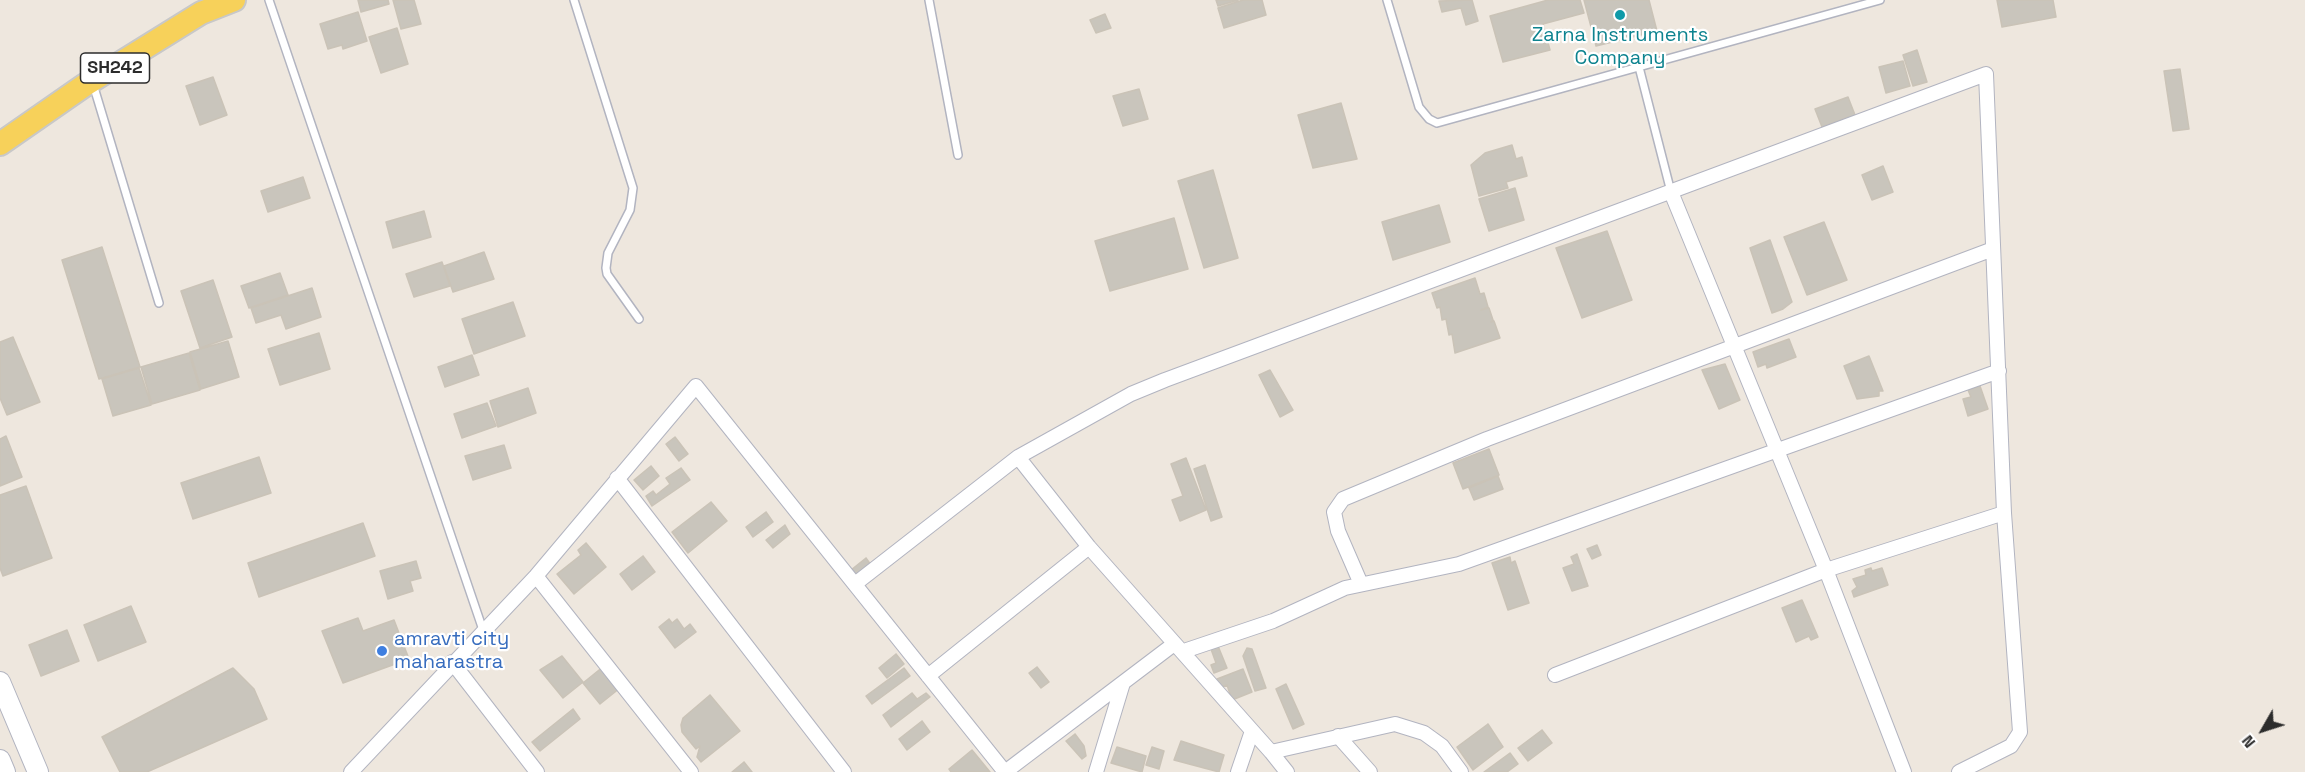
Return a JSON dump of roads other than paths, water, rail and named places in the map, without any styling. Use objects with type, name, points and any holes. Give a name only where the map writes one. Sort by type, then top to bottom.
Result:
[{"type":"main road","name":"SH242","points":[[0,144],[92,81],[201,13],[227,1]]},
{"type":"street","points":[[855,584],[1018,457],[1131,394],[1986,74],[2004,513],[2020,732],[2011,746],[1959,772]]},
{"type":"street","points":[[1671,192],[1826,570],[1904,772]]},
{"type":"street","points":[[1361,584],[1338,531],[1334,512],[1343,499],[1487,439],[1993,249]]},
{"type":"street","points":[[351,772],[452,662],[536,576],[696,386],[1005,772],[1122,683],[1179,648],[1273,621],[1345,588],[1459,564],[1999,371]]},
{"type":"street","points":[[1018,457],[1089,547],[1287,772]]},
{"type":"street","points":[[617,478],[844,772]]},
{"type":"street","points":[[1555,675],[1826,570],[2004,513]]},
{"type":"street","points":[[928,676],[1089,547]]},
{"type":"street","points":[[536,576],[691,772]]},
{"type":"street","points":[[452,662],[537,772]]},
{"type":"street","points":[[0,682],[38,772]]},
{"type":"street","points":[[1096,772],[1122,683]]},
{"type":"street","points":[[1271,752],[1385,724],[1408,726],[1442,746],[1461,772]]},
{"type":"street","points":[[1238,772],[1252,731]]},
{"type":"street","points":[[1338,736],[1370,772]]},
{"type":"street","points":[[0,760],[5,772]]},
{"type":"lane","points":[[269,0],[483,630]]},
{"type":"lane","points":[[574,0],[633,188],[630,210],[608,253],[606,268],[639,319]]},
{"type":"lane","points":[[929,0],[958,155]]},
{"type":"lane","points":[[1387,0],[1419,107],[1429,119],[1437,123],[1880,0]]},
{"type":"lane","points":[[1639,67],[1671,192]]},
{"type":"lane","points":[[92,81],[159,303]]},
{"type":"place","name":"Zarna Instruments Company","points":[[1620,15]]},
{"type":"place","name":"amravti city maharastra","points":[[382,651]]}]
